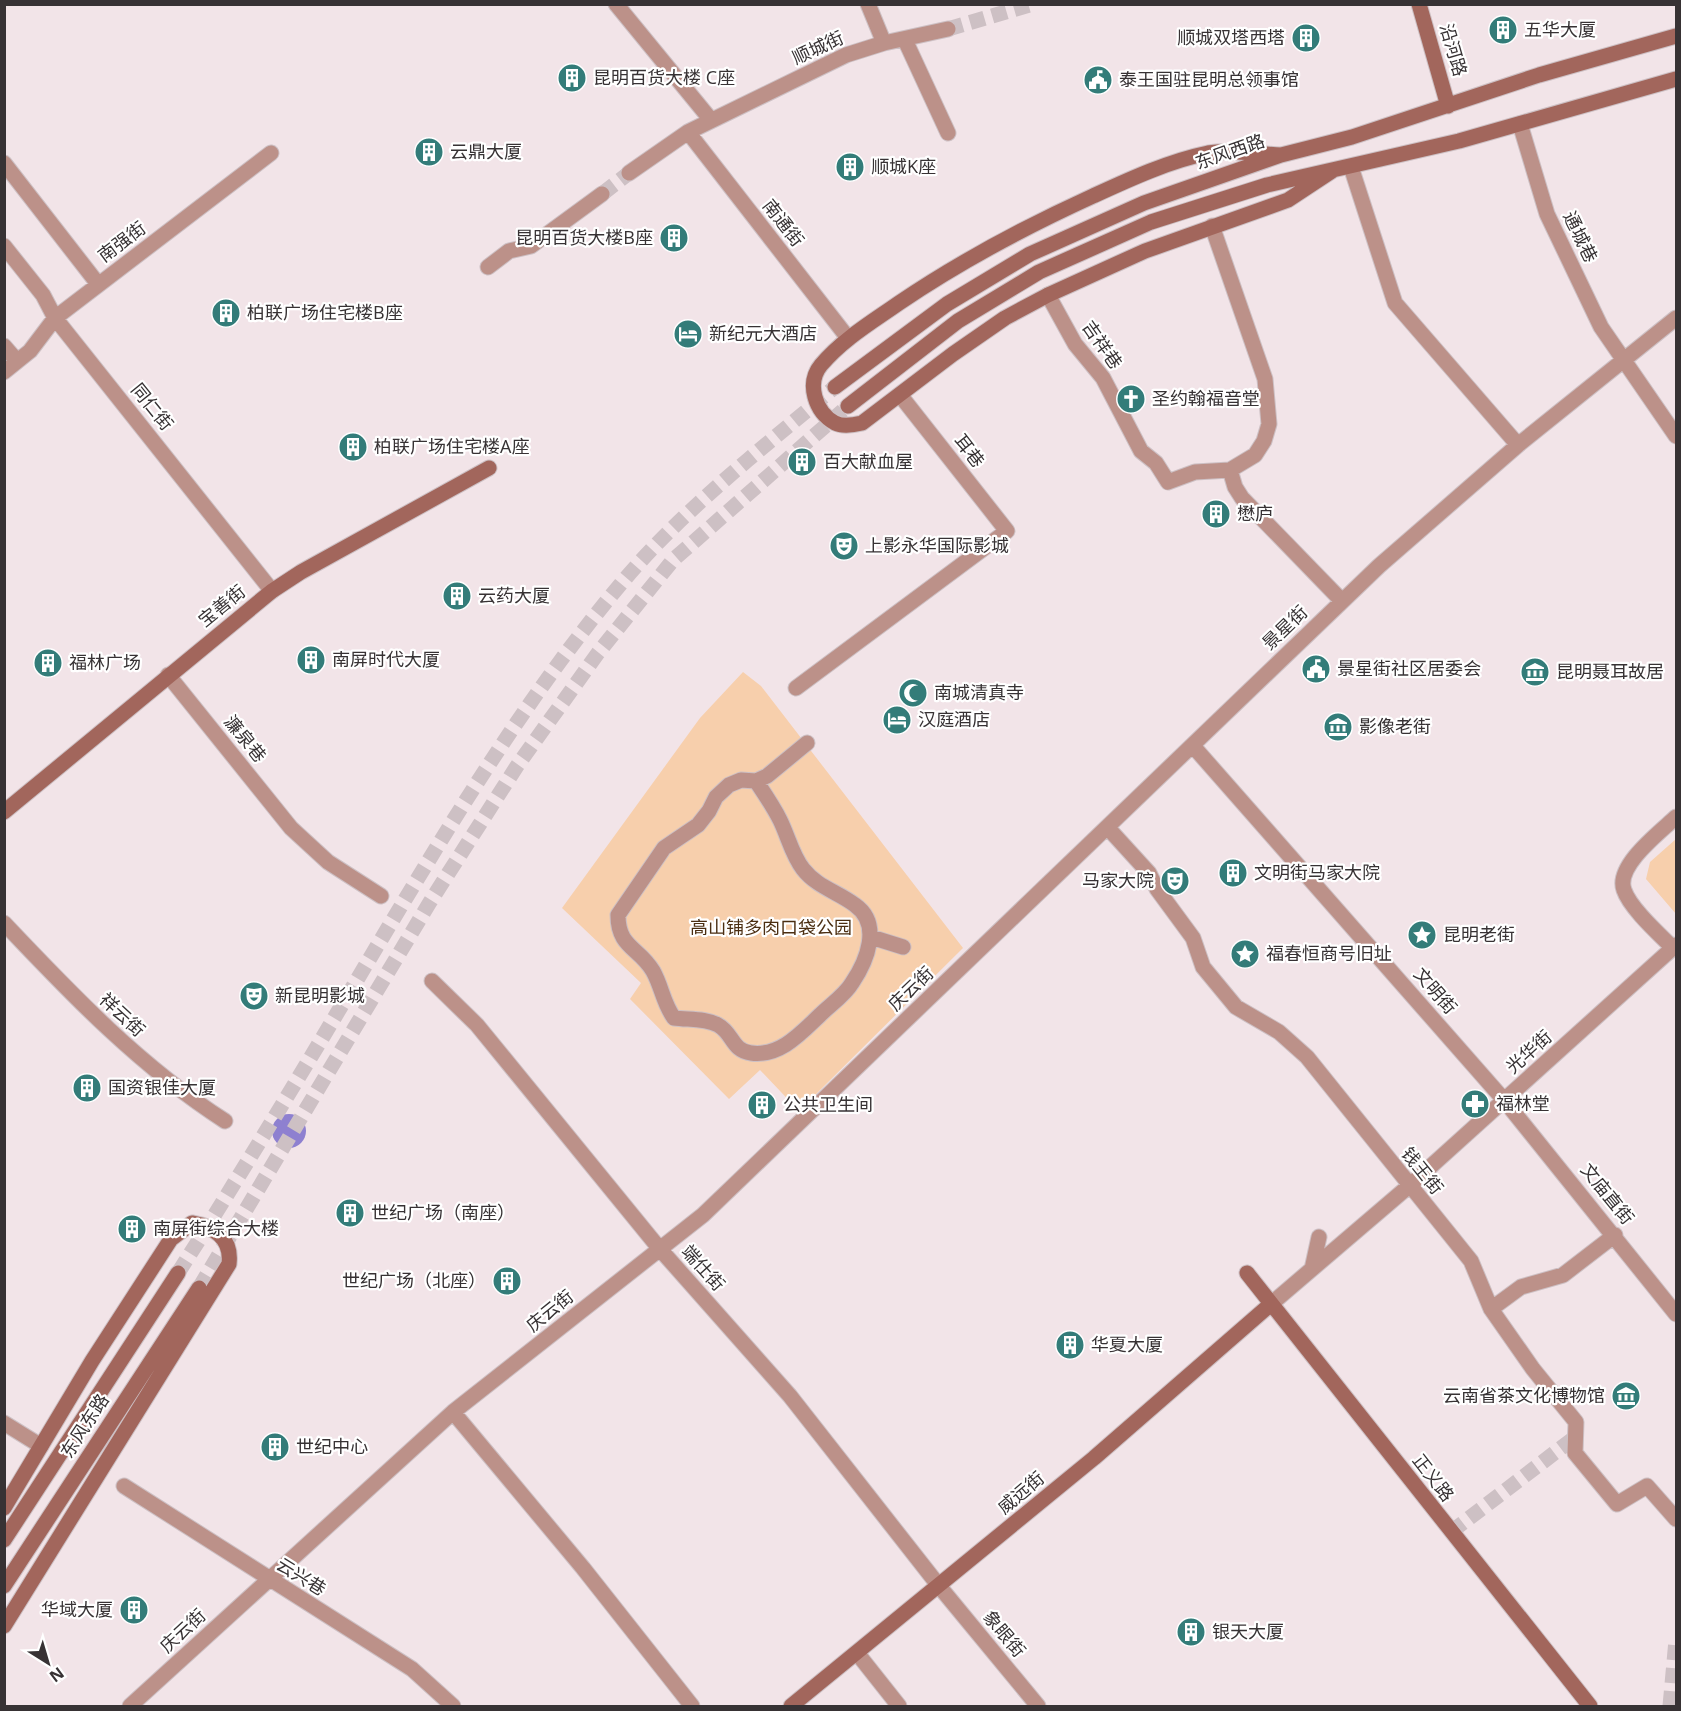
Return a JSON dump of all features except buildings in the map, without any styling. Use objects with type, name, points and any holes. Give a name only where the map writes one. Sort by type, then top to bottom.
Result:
[{"type":"main road","name":"沿河路","points":[[1419,4],[1448,106]]},
{"type":"main road","name":"东风西路","points":[[835,387],[947,304],[1030,254],[1144,203],[1281,155],[1352,137],[1539,75],[1677,36]]},
{"type":"main road","points":[[848,406],[958,321],[1039,272],[1151,222],[1267,185],[1351,167],[1520,124],[1677,79]]},
{"type":"main road","points":[[1281,155],[1210,153],[1138,176],[1040,220],[954,266],[848,338],[819,367],[814,381],[813,394],[826,415],[836,424],[850,426],[862,423],[988,330],[1048,295],[1145,250],[1288,200],[1332,171]]},
{"type":"main road","name":"宝善街","points":[[4,812],[272,591],[301,572],[489,468]]},
{"type":"main road","points":[[4,1508],[171,1239],[192,1223],[216,1230],[228,1245],[229,1264],[4,1626]]},
{"type":"main road","name":"东风东路","points":[[4,1540],[178,1273]]},
{"type":"main road","name":"正义路","points":[[1247,1273],[1590,1707]]},
{"type":"main road","name":"东风东路","points":[[4,1586],[199,1288]]},
{"type":"main road","name":"威远街","points":[[791,1707],[1094,1458],[1270,1304]]},
{"type":"street","points":[[616,4],[711,120]]},
{"type":"street","points":[[868,4],[884,43]]},
{"type":"street","name":"顺城街","points":[[629,173],[688,132],[846,55],[884,43],[948,29]]},
{"type":"street","points":[[905,40],[948,133]]},
{"type":"street","name":"通城巷","points":[[1520,124],[1547,214],[1602,327],[1677,436]]},
{"type":"street","name":"南通街","points":[[688,132],[848,338]]},
{"type":"street","name":"南强街","points":[[4,372],[30,351],[55,318],[271,153]]},
{"type":"street","points":[[4,163],[98,284]]},
{"type":"street","points":[[1351,167],[1395,303],[1518,445]]},
{"type":"street","points":[[488,267],[509,251],[531,246],[602,194]]},
{"type":"street","points":[[1212,226],[1264,380],[1269,407],[1269,424],[1264,441],[1255,455],[1230,470],[1235,487],[1242,498],[1342,601]]},
{"type":"street","name":"同仁街","points":[[4,246],[43,294],[55,318],[272,591]]},
{"type":"street","name":"吉祥巷","points":[[1048,295],[1076,344],[1103,378],[1141,452],[1156,464],[1168,482],[1195,472],[1230,470]]},
{"type":"street","name":"景星街","points":[[990,942],[1342,601],[1518,445],[1623,358],[1677,318]]},
{"type":"street","points":[[4,346],[17,362]]},
{"type":"street","name":"耳巷","points":[[796,688],[1007,531],[900,395]]},
{"type":"street","name":"濂泉巷","points":[[168,675],[291,828],[328,862],[381,896]]},
{"type":"street","points":[[756,781],[780,819],[802,868],[821,886],[861,910],[868,922],[871,937],[852,984],[804,1030],[772,1053],[742,1051],[717,1024],[674,1018],[669,1012],[652,970],[621,938],[618,915],[664,848],[698,825],[716,797],[729,785],[741,780],[756,781],[807,743]]},
{"type":"street","name":"文明街","points":[[1193,746],[1504,1100]]},
{"type":"street","points":[[1675,946],[1628,898],[1623,881],[1625,871],[1633,860],[1677,817]]},
{"type":"street","name":"钱王街","points":[[1108,828],[1149,873],[1157,889],[1193,938],[1203,967],[1236,1007],[1279,1032],[1307,1057],[1406,1189],[1472,1262],[1491,1309],[1533,1369],[1576,1422],[1575,1453],[1617,1504],[1647,1486],[1677,1519]]},
{"type":"street","name":"祥云街","points":[[4,923],[119,1041],[180,1092],[225,1122]]},
{"type":"street","points":[[871,937],[903,947]]},
{"type":"street","name":"庆云街","points":[[130,1707],[453,1412],[703,1215],[990,942]]},
{"type":"street","name":"光华街","points":[[1270,1304],[1406,1189],[1675,946]]},
{"type":"street","name":"端仕街","points":[[432,981],[477,1025],[659,1248],[790,1396],[939,1586]]},
{"type":"street","name":"文庙直街","points":[[1504,1100],[1615,1234],[1677,1314]]},
{"type":"street","points":[[1491,1309],[1521,1287],[1563,1275],[1615,1234]]},
{"type":"street","points":[[1312,1269],[1319,1237]]},
{"type":"street","points":[[453,1412],[583,1568],[692,1707]]},
{"type":"street","points":[[4,1424],[41,1446]]},
{"type":"street","name":"云兴巷","points":[[124,1486],[412,1669],[451,1706]]},
{"type":"street","name":"象眼街","points":[[939,1586],[1038,1707]]},
{"type":"street","points":[[857,1653],[899,1707]]},
{"type":"green space","name":"高山铺多肉口袋公园","points":[[743,672],[761,686],[963,948],[799,1111],[760,1070],[729,1099],[630,999],[641,983],[562,908],[700,718]]},
{"type":"green space","points":[[1676,839],[1676,914],[1646,879],[1650,862]]},
{"type":"shaded area","points":[[289,1114],[301,1119],[306,1131],[301,1143],[289,1148],[277,1143],[272,1131],[277,1119]]},
{"type":"tunnel","points":[[948,29],[1033,4]]},
{"type":"tunnel","points":[[602,194],[629,173]]},
{"type":"tunnel","points":[[178,1273],[274,1119],[457,815],[520,718],[588,624],[625,579],[673,527],[835,387]]},
{"type":"tunnel","points":[[199,1288],[430,902],[517,766],[598,653],[673,560],[848,406]]},
{"type":"tunnel","points":[[1451,1532],[1574,1438]]},
{"type":"tunnel","points":[[1670,1706],[1676,1640]]},
{"type":"place","name":"五华大厦","points":[[1503,30]]},
{"type":"place","name":"顺城双塔西塔","points":[[1306,38]]},
{"type":"place","name":"昆明百货大楼 C座","points":[[572,78]]},
{"type":"place","name":"泰王国驻昆明总领事馆","points":[[1098,80]]},
{"type":"place","name":"云鼎大厦","points":[[429,152]]},
{"type":"place","name":"顺城K座","points":[[850,167]]},
{"type":"place","name":"昆明百货大楼B座","points":[[674,238]]},
{"type":"place","name":"柏联广场住宅楼B座","points":[[226,313]]},
{"type":"place","name":"新纪元大酒店","points":[[688,334]]},
{"type":"place","name":"圣约翰福音堂","points":[[1131,399]]},
{"type":"place","name":"柏联广场住宅楼A座","points":[[353,447]]},
{"type":"place","name":"百大献血屋","points":[[802,462]]},
{"type":"place","name":"懋庐","points":[[1216,514]]},
{"type":"place","name":"上影永华国际影城","points":[[844,546]]},
{"type":"place","name":"云药大厦","points":[[457,596]]},
{"type":"place","name":"南屏时代大厦","points":[[311,660]]},
{"type":"place","name":"福林广场","points":[[48,663]]},
{"type":"place","name":"景星街社区居委会","points":[[1316,669]]},
{"type":"place","name":"昆明聂耳故居","points":[[1535,672]]},
{"type":"place","name":"南城清真寺","points":[[913,693]]},
{"type":"place","name":"汉庭酒店","points":[[897,720]]},
{"type":"place","name":"影像老街","points":[[1338,727]]},
{"type":"place","name":"文明街马家大院","points":[[1233,873]]},
{"type":"place","name":"马家大院","points":[[1175,881]]},
{"type":"place","name":"昆明老街","points":[[1422,935]]},
{"type":"place","name":"福春恒商号旧址","points":[[1245,954]]},
{"type":"place","name":"新昆明影城","points":[[254,996]]},
{"type":"place","name":"国资银佳大厦","points":[[87,1088]]},
{"type":"place","name":"福林堂","points":[[1475,1104]]},
{"type":"place","name":"公共卫生间","points":[[762,1105]]},
{"type":"place","name":"世纪广场（南座）","points":[[350,1213]]},
{"type":"place","name":"南屏街综合大楼","points":[[132,1229]]},
{"type":"place","name":"世纪广场（北座）","points":[[507,1281]]},
{"type":"place","name":"华夏大厦","points":[[1070,1345]]},
{"type":"place","name":"云南省茶文化博物馆","points":[[1626,1396]]},
{"type":"place","name":"世纪中心","points":[[275,1447]]},
{"type":"place","name":"华域大厦","points":[[134,1610]]},
{"type":"place","name":"银天大厦","points":[[1191,1632]]}]
